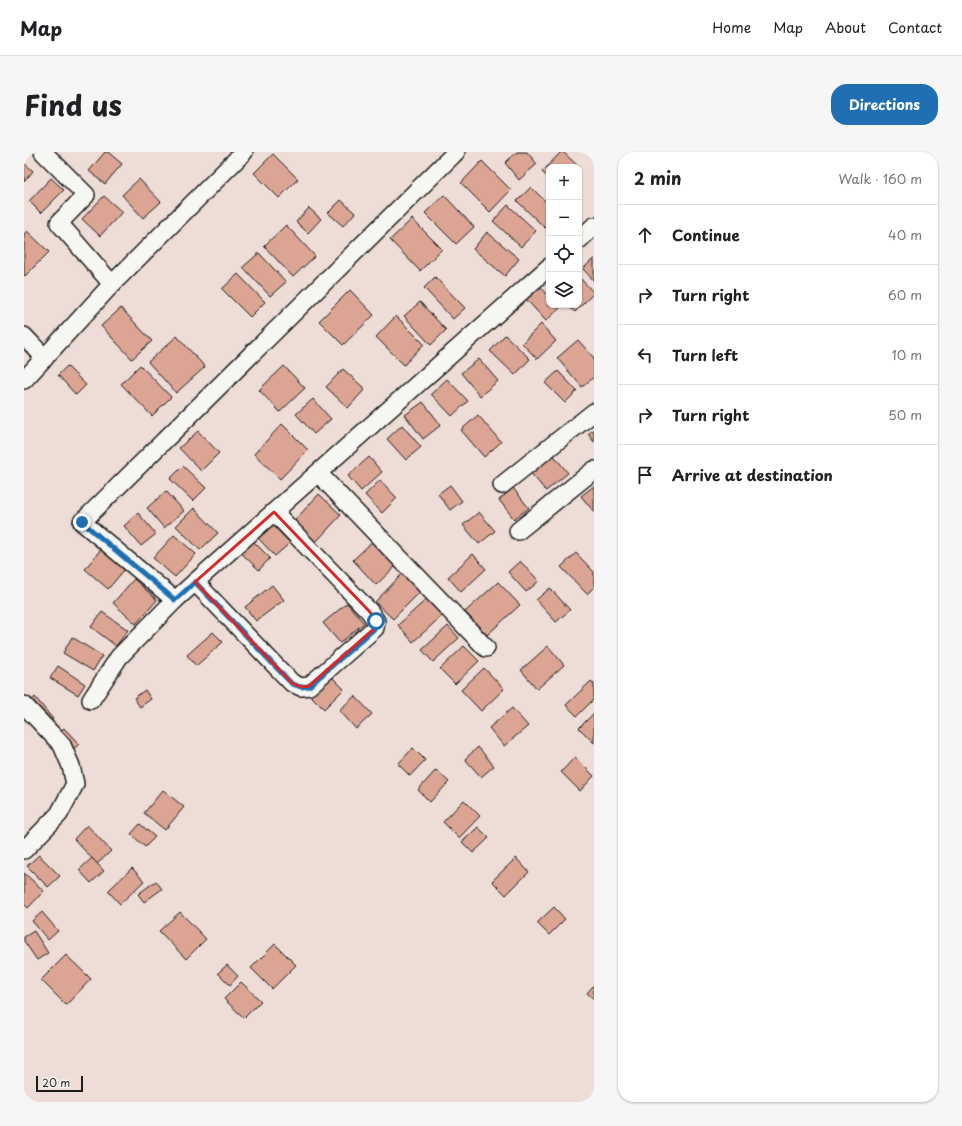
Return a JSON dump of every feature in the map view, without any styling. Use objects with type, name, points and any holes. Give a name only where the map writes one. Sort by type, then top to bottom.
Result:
[{"type":"street","points":[[43,152],[86,195],[59,223],[112,284]]},
{"type":"street","points":[[24,380],[112,284],[244,152]]},
{"type":"street","points":[[175,600],[82,522],[456,152]]},
{"type":"street","points":[[582,237],[594,226]]},
{"type":"street","points":[[91,700],[119,657],[175,600],[546,270]]},
{"type":"street","points":[[24,336],[45,358]]},
{"type":"street","points":[[502,485],[594,412]]},
{"type":"street","points":[[518,531],[594,470]]},
{"type":"street","points":[[318,473],[486,648]]},
{"type":"street","points":[[195,582],[292,684],[301,687],[309,686],[375,628],[376,621],[370,612],[274,512]]},
{"type":"street","points":[[24,705],[62,745],[71,766],[75,784],[58,814],[24,850]]},
{"type":"highlighted area","points":[[274,512],[370,612],[376,621],[375,628],[309,686],[301,687],[292,683],[195,582]]},
{"type":"building","points":[[105,152],[108,152],[122,164],[105,184],[89,171]]},
{"type":"building","points":[[517,152],[527,152],[537,164],[519,180],[505,163]]},
{"type":"building","points":[[561,152],[563,152],[576,164],[550,164]]},
{"type":"building","points":[[273,154],[298,179],[279,198],[254,173]]},
{"type":"building","points":[[482,161],[511,190],[490,212],[461,183]]},
{"type":"building","points":[[24,163],[33,171],[24,182]]},
{"type":"building","points":[[546,168],[546,175],[542,172]]},
{"type":"building","points":[[51,178],[64,190],[41,213],[29,201]]},
{"type":"building","points":[[139,179],[161,202],[143,218],[122,195]]},
{"type":"building","points":[[531,187],[546,202],[546,227],[545,228],[517,201]]},
{"type":"building","points":[[444,195],[474,227],[456,244],[425,213]]},
{"type":"building","points":[[104,196],[122,212],[100,236],[82,219]]},
{"type":"building","points":[[341,200],[355,213],[343,226],[328,213]]},
{"type":"building","points":[[508,205],[536,231],[521,247],[493,221]]},
{"type":"building","points":[[309,208],[321,219],[308,233],[296,222]]},
{"type":"building","points":[[412,219],[442,249],[420,271],[390,240]]},
{"type":"building","points":[[286,225],[315,256],[293,277],[264,246]]},
{"type":"building","points":[[27,231],[49,252],[25,276],[24,234]]},
{"type":"building","points":[[487,232],[519,259],[505,276],[473,249]]},
{"type":"building","points":[[259,253],[286,282],[270,296],[243,267]]},
{"type":"building","points":[[594,258],[594,281],[583,269]]},
{"type":"building","points":[[238,274],[265,302],[250,317],[222,289]]},
{"type":"building","points":[[435,277],[465,308],[453,319],[424,288]]},
{"type":"building","points":[[582,280],[594,293],[582,305]]},
{"type":"building","points":[[538,284],[546,293],[546,308],[560,308],[546,321],[524,297]]},
{"type":"building","points":[[350,290],[374,315],[343,345],[319,321]]},
{"type":"building","points":[[420,302],[446,330],[431,345],[404,316]]},
{"type":"building","points":[[121,308],[152,341],[132,359],[101,326]]},
{"type":"building","points":[[570,308],[579,308],[575,312]]},
{"type":"building","points":[[396,316],[424,344],[404,365],[376,337]]},
{"type":"building","points":[[541,324],[556,341],[537,359],[522,343]]},
{"type":"building","points":[[505,335],[530,359],[515,375],[490,351]]},
{"type":"building","points":[[177,336],[205,367],[176,393],[148,362]]},
{"type":"building","points":[[578,340],[594,358],[594,377],[582,387],[557,358]]},
{"type":"building","points":[[479,359],[498,381],[480,396],[461,373]]},
{"type":"building","points":[[140,365],[171,397],[152,416],[121,384]]},
{"type":"building","points":[[67,366],[86,385],[76,395],[58,375]]},
{"type":"building","points":[[284,366],[305,388],[280,412],[259,390]]},
{"type":"building","points":[[343,369],[365,389],[348,408],[326,387]]},
{"type":"building","points":[[558,371],[577,391],[565,403],[545,383]]},
{"type":"building","points":[[447,379],[468,401],[452,416],[431,394]]},
{"type":"building","points":[[313,399],[331,419],[314,434],[296,414]]},
{"type":"building","points":[[423,402],[441,425],[423,439],[405,415]]},
{"type":"building","points":[[478,415],[501,442],[484,457],[461,430]]},
{"type":"building","points":[[282,424],[308,450],[280,479],[254,454]]},
{"type":"building","points":[[402,425],[421,447],[406,460],[387,439]]},
{"type":"building","points":[[594,429],[594,442],[588,434]]},
{"type":"building","points":[[198,431],[219,453],[201,471],[179,448]]},
{"type":"building","points":[[551,452],[568,473],[546,491],[529,471]]},
{"type":"building","points":[[369,457],[382,472],[361,491],[348,476]]},
{"type":"building","points":[[183,466],[206,488],[193,501],[170,479]]},
{"type":"building","points":[[380,480],[397,498],[382,513],[365,495]]},
{"type":"building","points":[[450,485],[462,501],[450,510],[438,494]]},
{"type":"building","points":[[594,486],[594,512],[581,496]]},
{"type":"building","points":[[513,488],[529,508],[514,519],[499,500]]},
{"type":"building","points":[[166,491],[184,511],[164,528],[147,508]]},
{"type":"building","points":[[319,494],[341,515],[316,542],[294,521]]},
{"type":"building","points":[[194,508],[218,533],[200,550],[176,526]]},
{"type":"building","points":[[479,512],[495,531],[479,544],[463,525]]},
{"type":"building","points":[[138,513],[156,534],[141,546],[124,526]]},
{"type":"building","points":[[272,524],[290,543],[275,556],[257,537]]},
{"type":"building","points":[[174,535],[196,554],[175,577],[153,558]]},
{"type":"building","points":[[249,537],[270,558],[259,570],[237,549]]},
{"type":"building","points":[[374,540],[398,564],[376,585],[353,560]]},
{"type":"building","points":[[101,549],[125,569],[108,589],[85,569]]},
{"type":"building","points":[[576,553],[594,572],[594,587],[587,594],[561,567]]},
{"type":"building","points":[[473,554],[486,569],[461,592],[448,577]]},
{"type":"building","points":[[520,561],[539,581],[526,592],[508,572]]},
{"type":"building","points":[[402,574],[420,592],[393,619],[375,602]]},
{"type":"building","points":[[134,579],[157,600],[136,624],[113,603]]},
{"type":"building","points":[[498,582],[520,605],[487,635],[465,612]]},
{"type":"building","points":[[272,585],[284,600],[256,621],[245,607]]},
{"type":"building","points":[[550,588],[570,610],[556,622],[536,600]]},
{"type":"building","points":[[429,597],[444,614],[413,642],[398,625]]},
{"type":"building","points":[[347,603],[364,623],[340,643],[323,623]]},
{"type":"building","points":[[102,612],[128,630],[116,646],[91,627]]},
{"type":"building","points":[[448,626],[459,638],[433,662],[422,650]]},
{"type":"building","points":[[213,632],[223,642],[196,666],[187,655]]},
{"type":"building","points":[[72,637],[102,656],[93,671],[63,653]]},
{"type":"building","points":[[464,646],[479,661],[455,684],[440,669]]},
{"type":"building","points":[[548,646],[564,665],[537,689],[521,670]]},
{"type":"building","points":[[58,666],[85,684],[78,695],[50,678]]},
{"type":"building","points":[[484,668],[504,689],[481,711],[461,690]]},
{"type":"building","points":[[329,674],[344,689],[324,709],[309,694]]},
{"type":"building","points":[[591,681],[594,684],[594,699],[577,716],[566,705]]},
{"type":"building","points":[[145,690],[151,699],[140,707],[134,698]]},
{"type":"building","points":[[355,696],[372,714],[356,729],[339,710]]},
{"type":"building","points":[[35,697],[53,719],[43,727],[25,706]]},
{"type":"building","points":[[512,708],[528,726],[504,746],[489,728]]},
{"type":"building","points":[[594,713],[594,743],[579,728]]},
{"type":"building","points":[[64,728],[79,744],[66,756],[51,740]]},
{"type":"building","points":[[478,747],[494,766],[481,777],[465,759]]},
{"type":"building","points":[[413,748],[425,760],[410,776],[398,764]]},
{"type":"building","points":[[575,757],[594,776],[580,791],[561,772]]},
{"type":"building","points":[[436,770],[449,782],[430,802],[418,790]]},
{"type":"building","points":[[163,790],[184,807],[165,830],[144,813]]},
{"type":"building","points":[[464,800],[480,816],[459,838],[443,822]]},
{"type":"building","points":[[140,824],[155,837],[145,847],[131,834]]},
{"type":"building","points":[[87,825],[111,851],[97,864],[74,839]]},
{"type":"building","points":[[478,827],[489,838],[473,853],[462,842]]},
{"type":"building","points":[[39,855],[60,876],[48,887],[27,866]]},
{"type":"building","points":[[92,858],[104,871],[91,883],[79,870]]},
{"type":"building","points":[[516,858],[529,872],[506,895],[492,881]]},
{"type":"building","points":[[132,868],[144,881],[120,904],[108,891]]},
{"type":"building","points":[[24,873],[44,891],[28,908],[24,904]]},
{"type":"building","points":[[156,881],[162,889],[144,902],[138,894]]},
{"type":"building","points":[[554,907],[565,919],[549,935],[537,923]]},
{"type":"building","points":[[42,912],[58,931],[48,940],[32,921]]},
{"type":"building","points":[[180,912],[206,939],[186,959],[159,931]]},
{"type":"building","points":[[34,931],[48,953],[37,960],[24,941],[24,937]]},
{"type":"building","points":[[275,944],[296,965],[272,989],[251,968]]},
{"type":"building","points":[[66,955],[91,979],[66,1005],[41,980]]},
{"type":"building","points":[[227,965],[238,976],[230,985],[218,973]]},
{"type":"building","points":[[241,982],[261,1001],[244,1018],[224,999]]},
{"type":"building","points":[[594,985],[594,999],[587,993]]},
{"type":"route","points":[[82,522],[175,600],[195,582],[292,684],[301,687],[309,686],[375,628],[376,621]]}]
